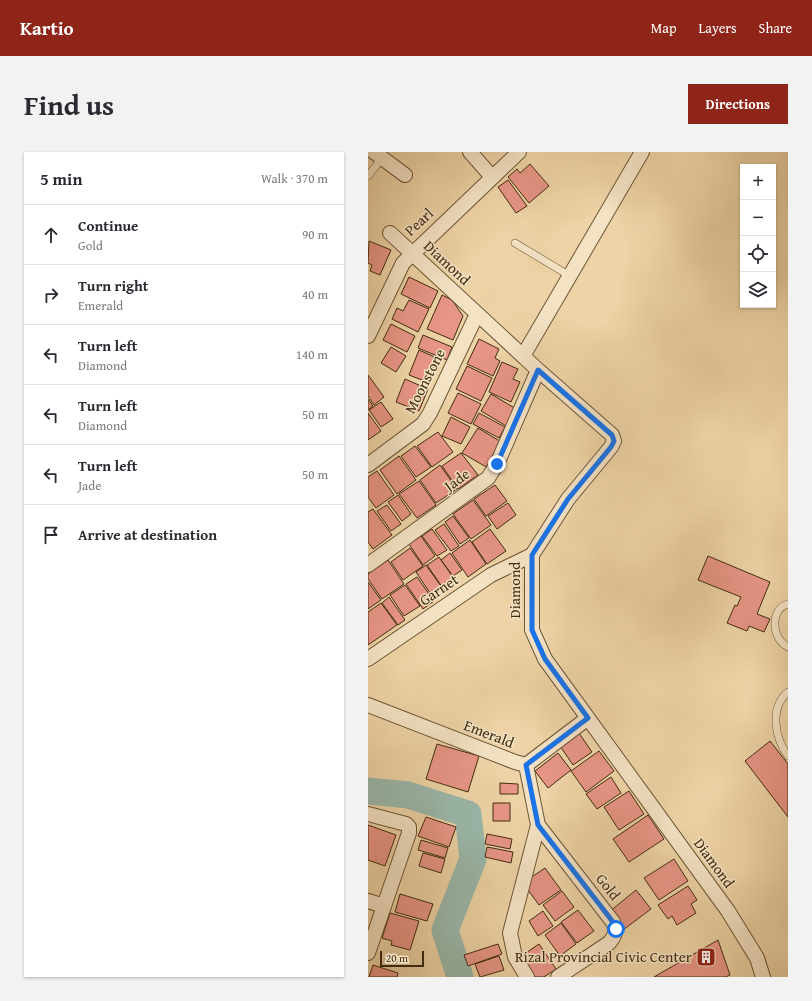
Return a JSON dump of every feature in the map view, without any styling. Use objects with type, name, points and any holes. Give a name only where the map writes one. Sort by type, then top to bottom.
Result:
[{"type":"street","points":[[470,152],[492,177]]},
{"type":"street","name":"Pearl","points":[[368,336],[394,279],[403,263],[411,253],[519,152]]},
{"type":"street","points":[[523,356],[642,152]]},
{"type":"street","points":[[378,155],[405,175]]},
{"type":"street","name":"Diamond","points":[[390,233],[538,370],[612,435],[614,441],[611,447],[568,499],[532,555],[532,630],[545,659],[728,911],[757,958],[764,977]]},
{"type":"street","name":"Moonstone","points":[[368,464],[423,424],[430,413],[477,314]]},
{"type":"street","name":"Jade","points":[[368,565],[488,478],[497,464],[538,370]]},
{"type":"street","name":"Garnet","points":[[368,659],[492,575],[532,555]]},
{"type":"street","name":"Emerald","points":[[368,705],[526,765],[588,718]]},
{"type":"street","name":"Gold","points":[[526,765],[538,825],[510,933],[515,957],[527,977]]},
{"type":"street","points":[[368,814],[406,824],[409,827],[409,833],[368,953]]},
{"type":"street","name":"Gold","points":[[538,825],[613,922],[616,929],[609,944],[558,977]]},
{"type":"street","points":[[368,901],[384,906]]},
{"type":"lane","points":[[368,176],[378,155]]},
{"type":"lane","points":[[515,243],[570,276]]},
{"type":"lane","points":[[788,604],[779,611],[775,622],[775,634],[782,645],[788,647]]},
{"type":"lane","points":[[788,692],[780,700],[775,714],[780,745],[788,756]]},
{"type":"building","points":[[530,164],[549,186],[529,203],[508,177],[517,169],[520,173]]},
{"type":"building","points":[[508,180],[527,206],[516,213],[498,187]]},
{"type":"building","points":[[369,241],[391,250],[380,275],[370,271],[372,265],[368,263]]},
{"type":"building","points":[[409,277],[438,291],[430,308],[401,294]]},
{"type":"building","points":[[442,295],[452,300],[463,316],[453,340],[427,329]]},
{"type":"building","points":[[409,300],[429,309],[418,332],[392,319],[397,308],[403,311]]},
{"type":"building","points":[[391,324],[415,336],[407,352],[383,340]]},
{"type":"building","points":[[423,335],[452,347],[447,360],[418,348]]},
{"type":"building","points":[[479,339],[499,349],[495,358],[500,361],[493,376],[467,364]]},
{"type":"building","points":[[391,347],[406,356],[396,372],[381,363]]},
{"type":"building","points":[[419,350],[437,358],[427,382],[409,375]]},
{"type":"building","points":[[502,362],[518,369],[513,379],[520,382],[511,402],[489,392]]},
{"type":"building","points":[[467,366],[492,378],[481,401],[456,389]]},
{"type":"building","points":[[368,375],[384,397],[374,405],[368,396]]},
{"type":"building","points":[[405,379],[428,389],[419,411],[396,402]]},
{"type":"building","points":[[458,393],[481,404],[471,424],[448,413]]},
{"type":"building","points":[[491,394],[518,410],[508,427],[481,411]]},
{"type":"building","points":[[368,399],[373,406],[368,410]]},
{"type":"building","points":[[381,402],[393,419],[381,427],[369,410]]},
{"type":"building","points":[[368,413],[381,431],[368,440]]},
{"type":"building","points":[[479,413],[505,427],[499,438],[473,424]]},
{"type":"building","points":[[451,417],[470,427],[461,444],[442,436]]},
{"type":"building","points":[[478,428],[503,443],[488,468],[462,453]]},
{"type":"building","points":[[438,432],[453,452],[432,467],[417,446]]},
{"type":"building","points":[[415,446],[431,467],[416,477],[401,456]]},
{"type":"building","points":[[461,453],[478,475],[458,489],[442,466]]},
{"type":"building","points":[[399,456],[416,480],[397,494],[380,470]]},
{"type":"building","points":[[440,465],[457,489],[436,503],[420,480]]},
{"type":"building","points":[[377,471],[394,495],[376,508],[368,497],[368,477]]},
{"type":"building","points":[[419,481],[436,505],[417,518],[399,494]]},
{"type":"building","points":[[495,485],[507,501],[486,516],[474,499]]},
{"type":"building","points":[[398,495],[411,514],[402,521],[388,502]]},
{"type":"building","points":[[473,500],[491,525],[471,539],[453,514]]},
{"type":"building","points":[[508,503],[516,515],[497,529],[488,516]]},
{"type":"building","points":[[387,505],[401,524],[391,531],[377,511]]},
{"type":"building","points":[[373,509],[392,535],[373,549],[368,542],[368,512]]},
{"type":"building","points":[[453,516],[469,538],[460,544],[445,522]]},
{"type":"building","points":[[444,524],[459,546],[451,551],[435,530]]},
{"type":"building","points":[[432,529],[447,550],[437,556],[422,536]]},
{"type":"building","points":[[490,529],[506,551],[487,564],[472,542]]},
{"type":"building","points":[[421,536],[435,556],[423,565],[409,544]]},
{"type":"building","points":[[470,540],[486,564],[468,577],[452,553]]},
{"type":"building","points":[[410,548],[423,566],[403,580],[391,562]]},
{"type":"building","points":[[450,553],[462,570],[453,576],[441,560]]},
{"type":"building","points":[[708,556],[770,582],[757,614],[770,619],[764,632],[749,626],[747,631],[727,623],[735,605],[737,606],[741,597],[698,580]]},
{"type":"building","points":[[439,557],[457,583],[445,591],[427,565]]},
{"type":"building","points":[[388,560],[404,584],[382,599],[368,579],[368,574]]},
{"type":"building","points":[[426,565],[443,589],[432,596],[416,572]]},
{"type":"building","points":[[417,577],[434,601],[423,609],[406,584]]},
{"type":"building","points":[[368,582],[381,600],[368,609]]},
{"type":"building","points":[[405,585],[420,606],[404,616],[390,595]]},
{"type":"building","points":[[389,597],[405,620],[398,625],[382,603]]},
{"type":"building","points":[[381,603],[397,625],[368,645],[368,612]]},
{"type":"building","points":[[579,733],[592,752],[573,765],[560,746]]},
{"type":"building","points":[[770,741],[788,764],[788,817],[745,761]]},
{"type":"building","points":[[437,744],[479,756],[468,792],[426,779]]},
{"type":"building","points":[[599,751],[614,771],[586,792],[571,771]]},
{"type":"building","points":[[558,753],[571,770],[548,788],[535,771]]},
{"type":"building","points":[[611,777],[621,793],[597,809],[586,794]]},
{"type":"building","points":[[500,783],[518,784],[518,794],[500,794]]},
{"type":"building","points":[[629,791],[644,814],[619,830],[604,807]]},
{"type":"building","points":[[493,803],[510,803],[510,821],[493,821]]},
{"type":"building","points":[[648,815],[664,839],[629,862],[613,839]]},
{"type":"building","points":[[426,817],[456,827],[449,847],[418,836]]},
{"type":"building","points":[[368,825],[396,835],[385,866],[368,860]]},
{"type":"building","points":[[487,834],[512,839],[510,849],[485,844]]},
{"type":"building","points":[[421,840],[448,848],[445,858],[418,850]]},
{"type":"building","points":[[487,847],[513,852],[511,863],[485,857]]},
{"type":"building","points":[[423,853],[445,859],[441,873],[419,866]]},
{"type":"building","points":[[674,859],[688,881],[659,900],[644,878]]},
{"type":"building","points":[[545,868],[561,890],[539,905],[523,883]]},
{"type":"building","points":[[688,886],[697,900],[691,904],[696,913],[677,925],[672,916],[668,919],[658,905]]},
{"type":"building","points":[[636,890],[651,909],[623,930],[609,912]]},
{"type":"building","points":[[562,891],[574,907],[555,921],[543,905]]},
{"type":"building","points":[[400,894],[433,904],[427,921],[395,912]]},
{"type":"building","points":[[578,910],[594,931],[577,943],[561,922]]},
{"type":"building","points":[[543,911],[553,926],[538,936],[529,921]]},
{"type":"building","points":[[390,913],[419,921],[410,950],[391,945],[392,941],[382,938]]},
{"type":"building","points":[[561,923],[576,944],[560,956],[545,935]]},
{"type":"building","name":"Rizal Provincial Civic Center","points":[[718,940],[730,975],[726,977],[654,977]]},
{"type":"building","points":[[498,944],[502,954],[468,966],[464,955]]},
{"type":"building","points":[[539,944],[556,969],[544,977],[533,977],[520,957]]},
{"type":"building","points":[[499,956],[504,970],[480,977],[475,964]]},
{"type":"building","points":[[373,965],[398,973],[397,977],[369,977]]},
{"type":"waterway","points":[[368,791],[408,795],[468,814],[473,859],[445,930],[460,977]]},
{"type":"place","name":"Rizal Provincial Civic Center","points":[[706,957]]},
{"type":"route","points":[[497,464],[538,370],[612,435],[614,441],[611,447],[568,499],[532,555],[532,630],[545,659],[588,718],[526,765],[538,825],[613,922],[616,929]]}]
